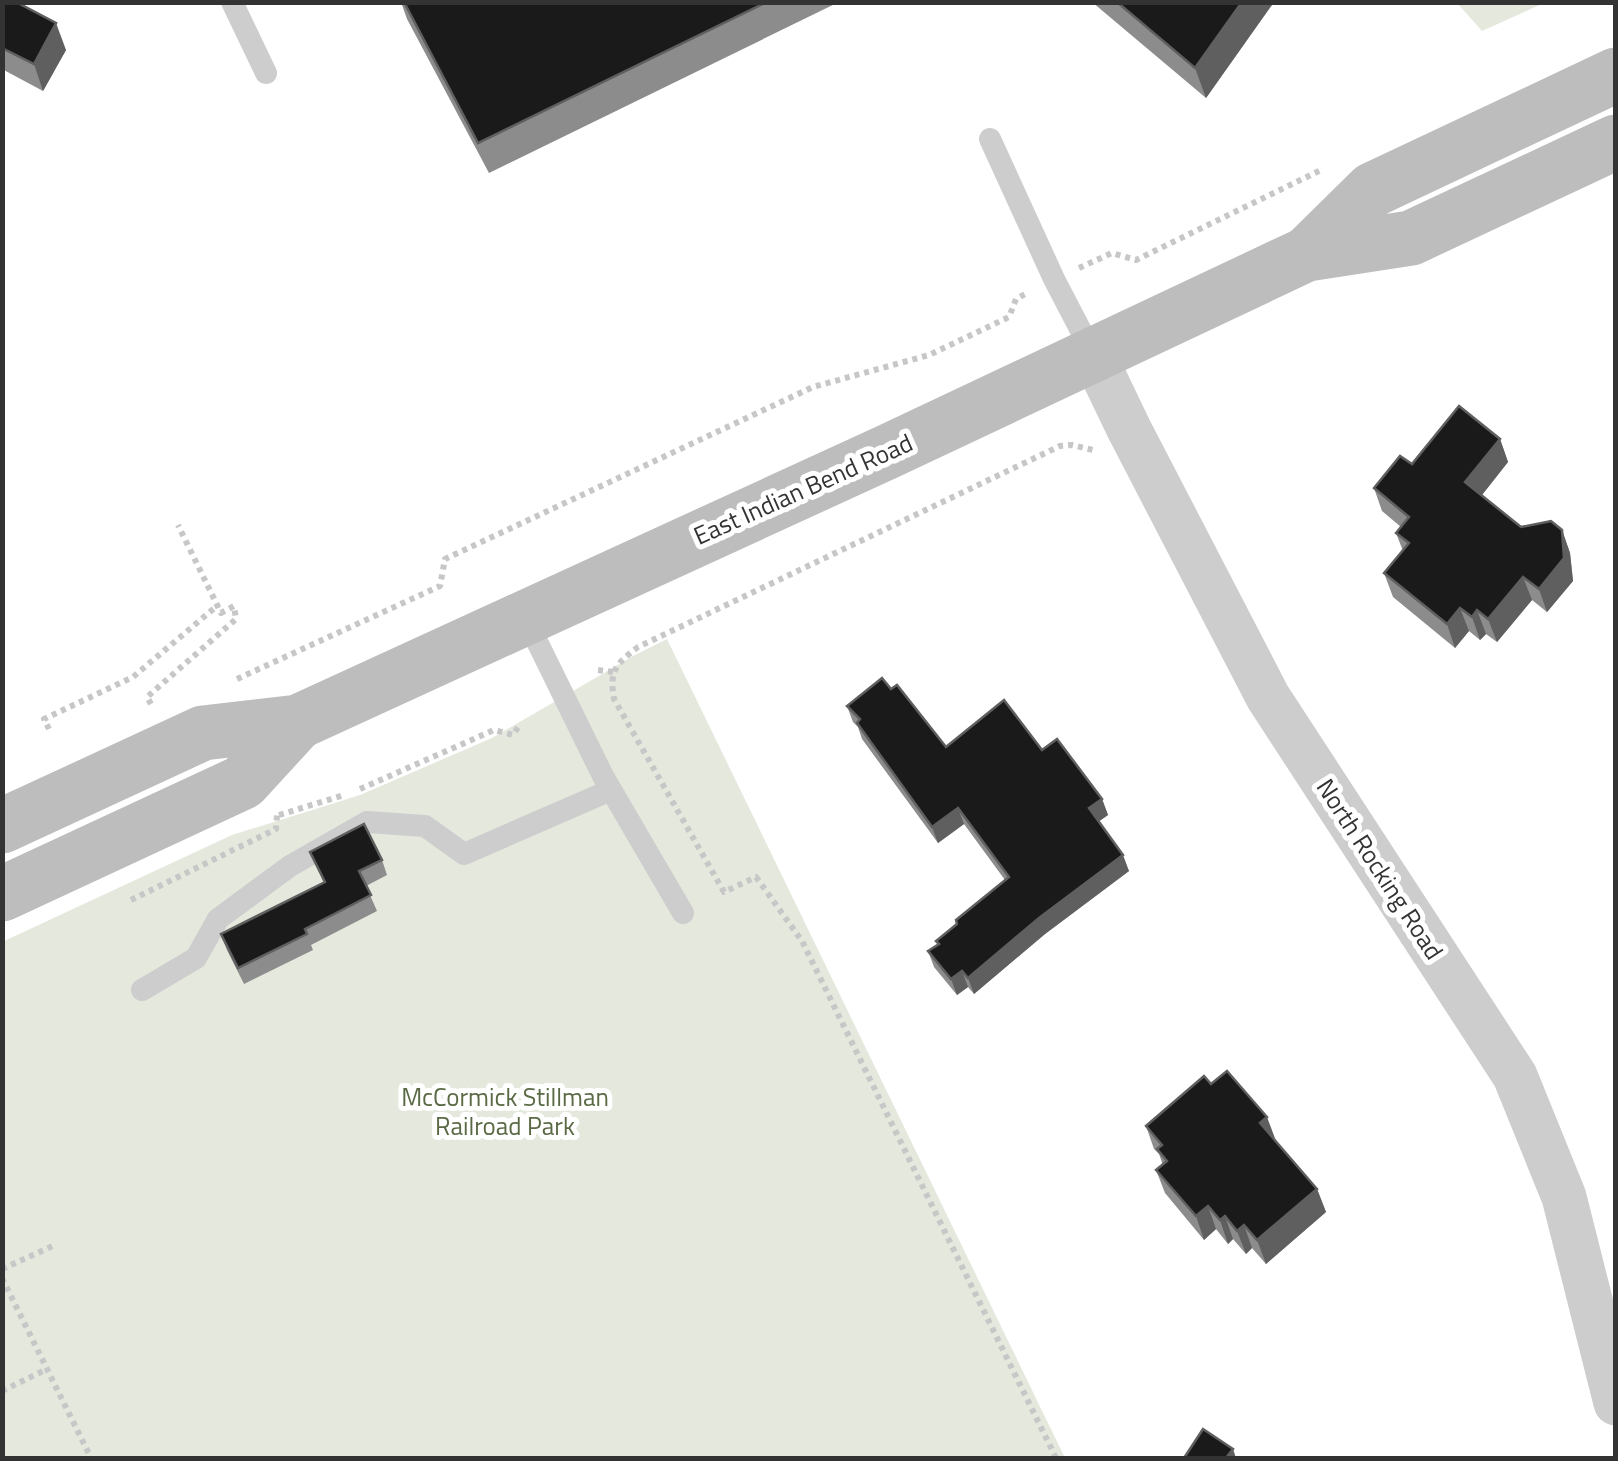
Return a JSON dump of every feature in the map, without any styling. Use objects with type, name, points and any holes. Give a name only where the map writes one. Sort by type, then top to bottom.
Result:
[{"type":"main road","name":"East Indian Bend Road","points":[[1307,254],[1372,190],[1616,75]]},
{"type":"main road","name":"East Indian Bend Road","points":[[2,826],[203,733],[298,722],[1307,254],[1411,238],[1616,142]]},
{"type":"main road","name":"East Indian Bend Road","points":[[2,894],[243,782],[298,722]]},
{"type":"street","name":"North Rocking Road","points":[[1093,354],[1128,430],[1268,697],[1514,1076],[1564,1197],[1616,1403]]},
{"type":"lane","points":[[232,2],[266,72]]},
{"type":"lane","points":[[990,139],[1093,354]]},
{"type":"lane","points":[[526,617],[611,790],[683,913]]},
{"type":"lane","points":[[142,990],[196,958],[218,919],[290,866],[367,822],[424,826],[464,854],[611,790]]},
{"type":"path","points":[[227,684],[440,586],[445,559],[813,387],[929,355],[1009,316],[1016,299],[1054,279],[1112,252],[1136,260],[1332,165]]},
{"type":"path","points":[[1056,1458],[802,941],[756,877],[724,892],[614,699],[612,672],[620,660],[638,647],[1060,446],[1084,447],[1092,452],[1102,442]]},
{"type":"path","points":[[156,716],[147,697],[236,620],[234,606],[221,613],[178,525]]},
{"type":"path","points":[[48,729],[44,718],[133,677],[218,604]]},
{"type":"path","points":[[598,670],[612,672]]},
{"type":"path","points":[[130,900],[276,829],[277,816]]},
{"type":"path","points":[[2,1269],[55,1244]]},
{"type":"path","points":[[2,1278],[91,1458]]},
{"type":"path","points":[[2,1391],[46,1369]]},
{"type":"green space","points":[[1457,3],[1544,3],[1482,31]]},
{"type":"green space","name":"McCormick Stillman Railroad Park","points":[[667,639],[1065,1458],[3,1458],[2,942],[232,835],[360,795],[492,738]]},
{"type":"building","points":[[2,2],[16,2],[56,23],[34,64],[2,48]]},
{"type":"building","points":[[404,2],[767,2],[478,143]]},
{"type":"building","points":[[1117,2],[1242,2],[1195,68]]},
{"type":"building","points":[[1459,406],[1500,439],[1465,482],[1521,527],[1551,521],[1562,530],[1564,558],[1539,589],[1523,577],[1488,619],[1477,610],[1472,617],[1460,608],[1447,624],[1384,573],[1409,543],[1396,533],[1409,517],[1374,488],[1400,456],[1412,464]]},
{"type":"building","points":[[882,678],[891,689],[897,685],[946,747],[1004,700],[1042,750],[1057,739],[1102,799],[1089,808],[1123,855],[968,978],[962,971],[951,979],[928,951],[939,944],[936,941],[957,924],[956,920],[1009,877],[958,808],[932,827],[857,723],[860,719],[847,706]]},
{"type":"building","points":[[364,824],[382,860],[359,871],[371,895],[305,929],[307,934],[238,968],[221,934],[325,882],[310,852]]},
{"type":"building","points":[[1227,1071],[1267,1117],[1260,1123],[1317,1189],[1257,1240],[1244,1225],[1237,1231],[1225,1216],[1220,1220],[1208,1206],[1196,1216],[1156,1170],[1167,1161],[1157,1149],[1162,1145],[1146,1126],[1204,1076],[1211,1084]]},
{"type":"building","points":[[1203,1429],[1233,1449],[1226,1458],[1184,1458]]}]
